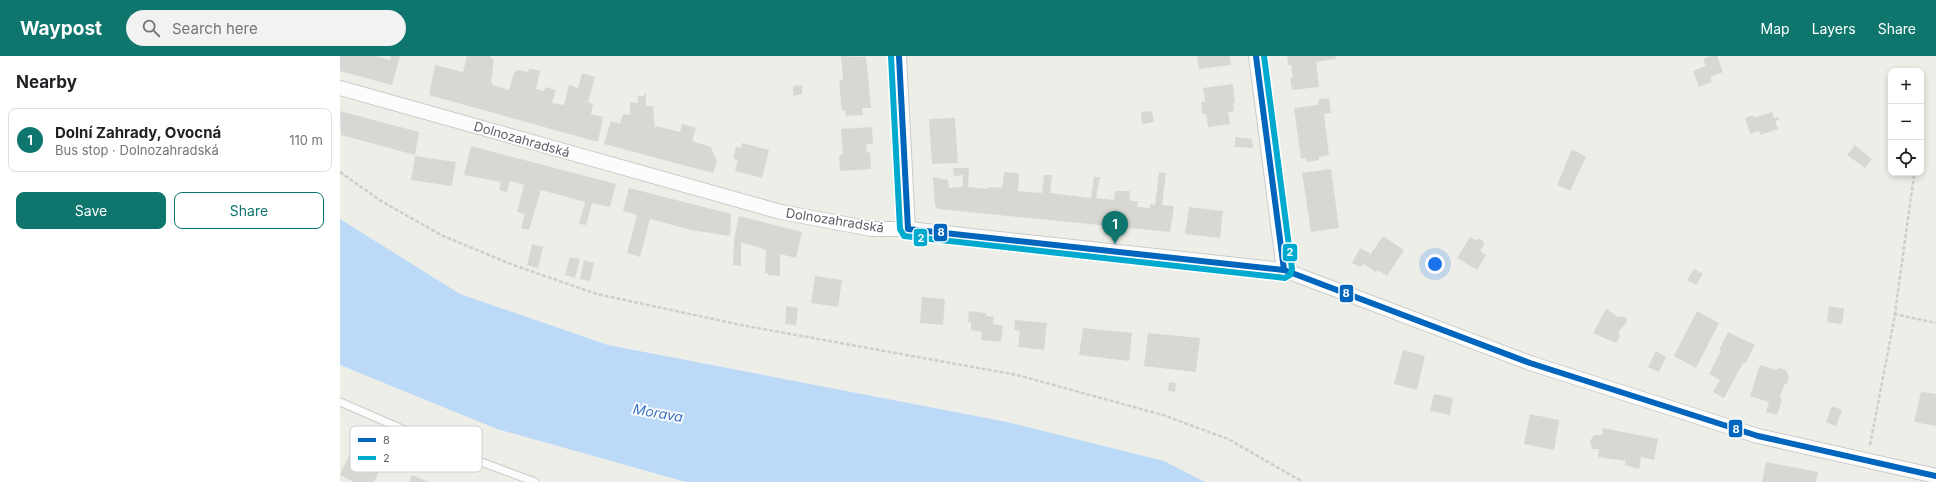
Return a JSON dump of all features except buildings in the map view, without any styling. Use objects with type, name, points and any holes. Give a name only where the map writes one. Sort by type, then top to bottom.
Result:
[{"type":"street","points":[[899,56],[908,230]]},
{"type":"street","points":[[1256,56],[1284,270]]},
{"type":"street","name":"Dolnozahradská","points":[[340,88],[781,212],[872,229],[908,230],[1284,270],[1530,363],[1758,436],[1936,476]]},
{"type":"lane","points":[[340,402],[395,426]]},
{"type":"lane","points":[[482,462],[535,482]]},
{"type":"path","points":[[340,172],[381,201],[443,236],[516,266],[597,294],[741,325],[1017,375],[1162,415],[1228,439],[1303,482]]},
{"type":"path","points":[[1866,461],[1894,314],[1914,176]]},
{"type":"path","points":[[1894,314],[1936,323]]},
{"type":"water","name":"Morava","points":[[340,219],[460,294],[608,345],[1007,422],[1164,461],[1205,482],[686,482],[497,429],[340,365]]},
{"type":"transit line","name":"2","points":[[891,56],[900,229],[904,236],[1285,278],[1290,275],[1292,269],[1264,56]]},
{"type":"transit line","name":"8","points":[[899,56],[908,229],[1284,270],[1530,363],[1758,436],[1936,476]]},
{"type":"transit line","name":"8","points":[[1256,56],[1284,270]]},
{"type":"place","name":"Dolní Zahrady, Ovocná","points":[[1115,244]]}]
